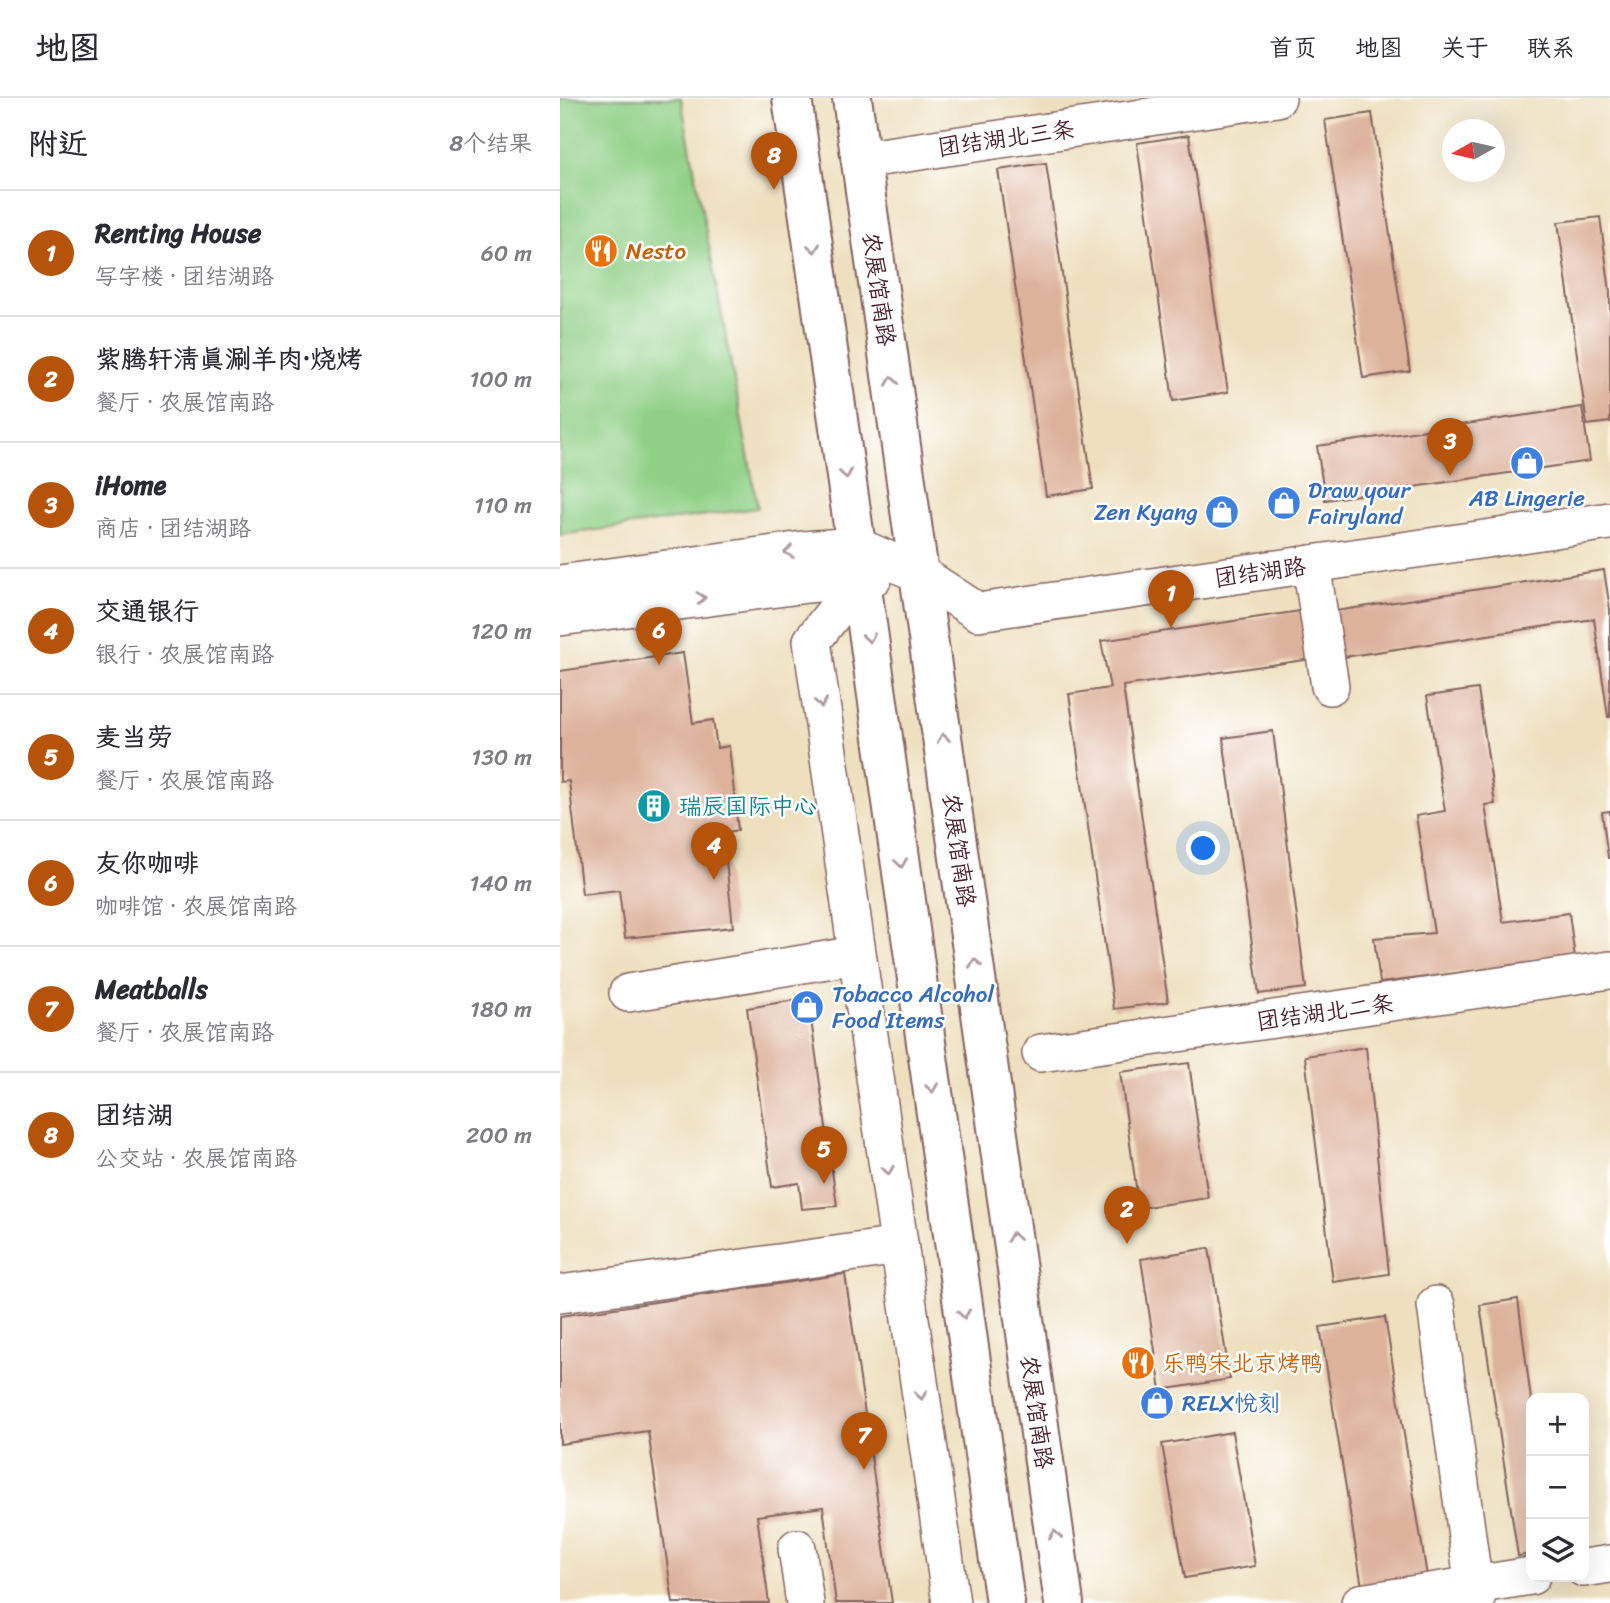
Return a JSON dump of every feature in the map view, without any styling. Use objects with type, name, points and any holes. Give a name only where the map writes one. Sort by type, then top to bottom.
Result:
[{"type":"main road","points":[[792,98],[1005,1603]]},
{"type":"main road","name":"农展馆南路","points":[[852,98],[1064,1603]]},
{"type":"street","name":"团结湖北三条","points":[[860,160],[1277,98]]},
{"type":"street","name":"团结湖路","points":[[859,562],[920,574],[978,612],[1610,521]]},
{"type":"street","points":[[560,584],[803,550],[859,562]]},
{"type":"street","points":[[560,617],[859,562]]},
{"type":"street","points":[[859,562],[812,641],[951,1603]]},
{"type":"street","points":[[1311,564],[1330,685]]},
{"type":"street","points":[[628,993],[857,955]]},
{"type":"street","name":"团结湖北二条","points":[[1041,1053],[1610,970]]},
{"type":"street","points":[[560,1294],[899,1246]]},
{"type":"street","points":[[1436,1305],[1476,1594]]},
{"type":"street","points":[[797,1548],[805,1603]]},
{"type":"street","points":[[1589,1567],[1610,1564]]},
{"type":"street","points":[[1360,1603],[1476,1594],[1526,1578]]},
{"type":"green space","points":[[560,98],[681,98],[758,508],[560,535]]},
{"type":"building","points":[[1372,113],[1410,371],[1363,378],[1325,120]]},
{"type":"building","points":[[1189,135],[1228,392],[1173,401],[1137,143]]},
{"type":"building","points":[[1046,163],[1093,489],[1046,496],[998,170]]},
{"type":"building","points":[[1600,217],[1610,291],[1610,422],[1587,425],[1558,222]]},
{"type":"building","points":[[1582,407],[1590,461],[1325,500],[1317,446]]},
{"type":"building","points":[[1604,570],[1610,609],[1610,717],[1594,619],[1337,658],[1329,612]]},
{"type":"building","points":[[1307,610],[1312,659],[1123,686],[1168,1002],[1114,1009],[1069,694],[1110,688],[1101,641]]},
{"type":"building","name":"瑞辰国际中心","points":[[683,653],[693,723],[713,720],[717,748],[729,746],[738,830],[723,833],[733,927],[625,938],[619,890],[582,894],[569,781],[560,782],[560,671]]},
{"type":"building","points":[[1478,689],[1495,804],[1485,805],[1503,922],[1569,913],[1575,958],[1380,983],[1374,938],[1434,933],[1416,816],[1445,811],[1427,696]]},
{"type":"building","points":[[1273,731],[1306,988],[1259,994],[1223,738]]},
{"type":"building","points":[[1610,811],[1610,858],[1608,858],[1602,812]]},
{"type":"building","points":[[808,998],[837,1206],[802,1209],[799,1183],[772,1187],[747,1008]]},
{"type":"building","points":[[1366,1047],[1389,1274],[1333,1282],[1305,1056]]},
{"type":"building","points":[[1189,1063],[1208,1198],[1139,1208],[1120,1072]]},
{"type":"building","points":[[1209,1248],[1230,1379],[1161,1390],[1141,1259]]},
{"type":"building","points":[[845,1274],[892,1603],[836,1603],[823,1507],[757,1516],[769,1603],[673,1603],[648,1431],[560,1444],[560,1316]]},
{"type":"building","points":[[1518,1299],[1530,1393],[1526,1393],[1526,1555],[1518,1556],[1480,1305]]},
{"type":"building","points":[[1385,1317],[1427,1576],[1362,1587],[1320,1327]]},
{"type":"building","points":[[1232,1432],[1255,1566],[1185,1578],[1162,1444]]},
{"type":"place","name":"团结湖","points":[[774,190]]},
{"type":"place","name":"Nesto","points":[[601,251]]},
{"type":"place","name":"AB Lingerie","points":[[1527,463]]},
{"type":"place","name":"iHome","points":[[1450,476]]},
{"type":"place","name":"Draw your Fairyland","points":[[1284,503]]},
{"type":"place","name":"Zen Kyang","points":[[1222,512]]},
{"type":"place","name":"Renting House","points":[[1171,628]]},
{"type":"place","name":"友你咖啡","points":[[659,665]]},
{"type":"place","name":"瑞辰国际中心","points":[[654,806]]},
{"type":"place","name":"交通银行","points":[[714,880]]},
{"type":"place","name":"Tobacco Alcohol Food Items","points":[[807,1007]]},
{"type":"place","name":"麦当劳","points":[[824,1184]]},
{"type":"place","name":"紫腾轩清真涮羊肉·烧烤","points":[[1127,1244]]},
{"type":"place","name":"乐鸭宋北京烤鸭","points":[[1138,1363]]},
{"type":"place","name":"RELX悦刻","points":[[1157,1403]]},
{"type":"place","name":"Meatballs","points":[[864,1470]]}]
